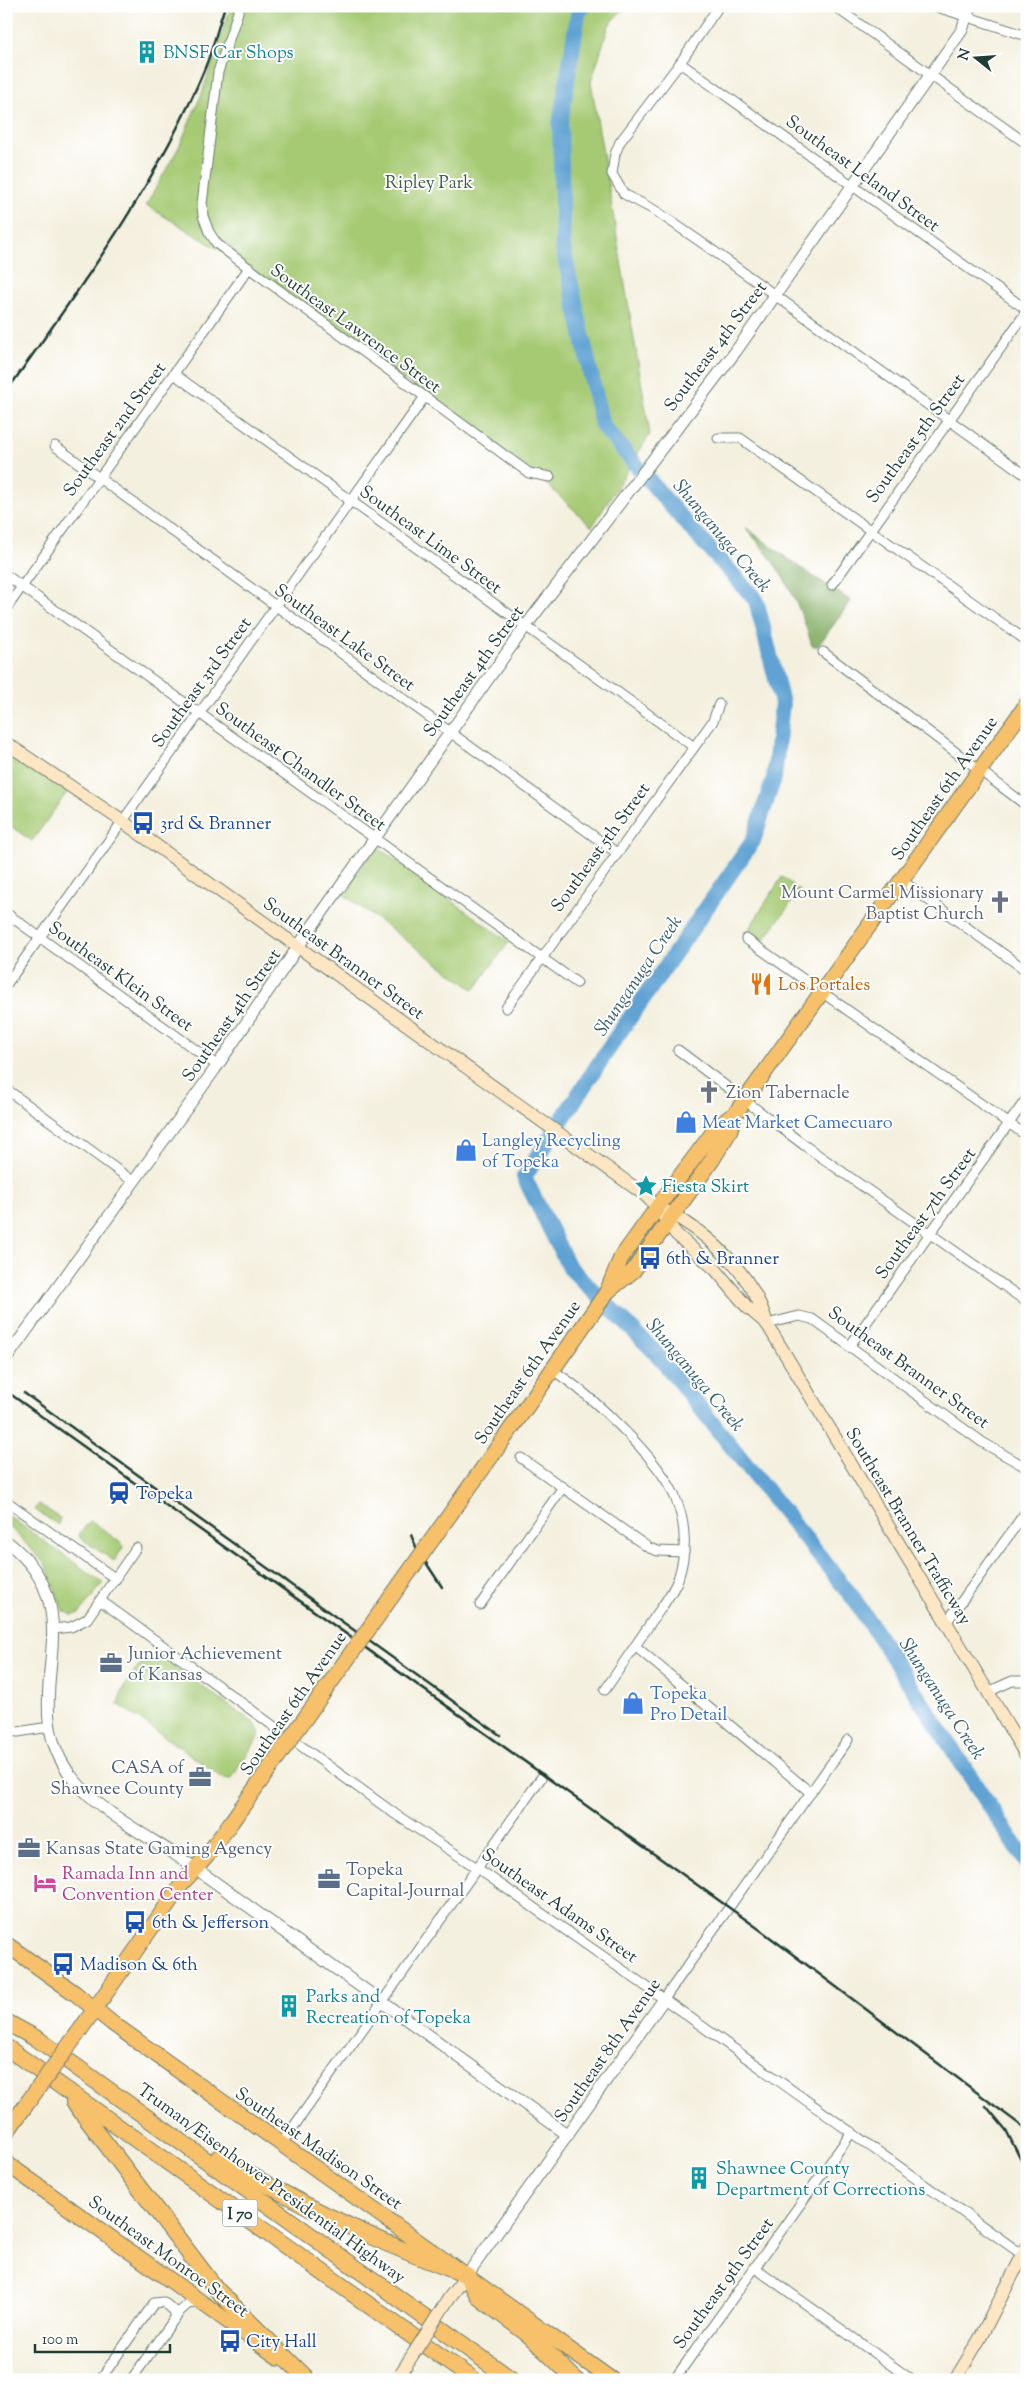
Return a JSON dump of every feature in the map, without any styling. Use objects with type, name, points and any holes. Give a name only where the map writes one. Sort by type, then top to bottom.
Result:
[{"type":"highway","points":[[6,2012],[38,2040]]},
{"type":"highway","name":"Truman/Eisenhower Presidential Highway","points":[[6,2022],[38,2040],[512,2380]]},
{"type":"highway","name":"I 70","points":[[6,2046],[474,2380]]},
{"type":"highway","points":[[62,2087],[217,2290],[307,2378]]},
{"type":"highway","points":[[149,2119],[237,2168],[334,2218],[404,2252],[467,2275],[479,2297],[528,2334],[576,2380]]},
{"type":"main road","name":"Southeast 6th Avenue","points":[[607,1292],[633,1271],[720,1146],[729,1132],[735,1114],[1027,704]]},
{"type":"main road","name":"Southeast Branner Street","points":[[6,742],[122,821],[645,1195],[670,1218],[676,1234],[716,1270],[747,1307],[766,1324]]},
{"type":"main road","name":"Southeast 6th Avenue","points":[[6,2133],[95,2010],[184,1881],[196,1869],[232,1821],[520,1416],[607,1292],[621,1258],[718,1126],[735,1114]]},
{"type":"main road","name":"Southeast Branner Trafficway","points":[[766,1324],[1025,1751]]},
{"type":"main road","name":"Southeast Madison Street","points":[[6,1944],[95,2010],[612,2380]]},
{"type":"main road","name":"Southeast Monroe Street","points":[[6,2163],[307,2378]]},
{"type":"main road","points":[[955,2380],[979,2340],[1025,2251]]},
{"type":"main road","name":"Southeast 8th Avenue","points":[[398,2376],[449,2298],[467,2275]]},
{"type":"street","name":"Southeast Lawrence Street","points":[[240,6],[218,72],[202,204],[204,222],[217,244],[528,473],[550,477]]},
{"type":"street","points":[[719,6],[680,63],[620,142],[615,154],[612,174],[624,194],[679,226],[1027,476]]},
{"type":"street","points":[[834,6],[1027,144]]},
{"type":"street","points":[[934,6],[968,12],[1027,36]]},
{"type":"street","name":"Southeast 4th Street","points":[[6,1359],[218,1066],[298,947],[525,627],[736,351],[962,30],[968,12]]},
{"type":"street","name":"Southeast Leland Street","points":[[680,63],[1027,311]]},
{"type":"street","name":"Southeast 2nd Street","points":[[6,609],[248,268]]},
{"type":"street","name":"Southeast 5th Street","points":[[832,585],[1027,311]]},
{"type":"street","name":"Southeast Lime Street","points":[[174,374],[694,747]]},
{"type":"street","name":"Southeast 3rd Street","points":[[6,985],[424,398]]},
{"type":"street","points":[[718,438],[740,438],[1027,641]]},
{"type":"street","name":"Southeast Lake Street","points":[[55,446],[617,853]]},
{"type":"street","name":"Southeast Chandler Street","points":[[6,574],[577,983]]},
{"type":"street","points":[[823,652],[1027,806]]},
{"type":"street","name":"Southeast 5th Street","points":[[506,1008],[713,722],[719,704]]},
{"type":"street","points":[[901,880],[1027,971]]},
{"type":"street","name":"Southeast Klein Street","points":[[6,913],[218,1066]]},
{"type":"street","points":[[746,939],[1027,1136]]},
{"type":"street","points":[[678,1050],[1027,1302]]},
{"type":"street","points":[[6,1089],[134,1182]]},
{"type":"street","name":"Southeast 7th Street","points":[[849,1347],[1027,1098]]},
{"type":"street","name":"Southeast Branner Street","points":[[766,1324],[799,1316],[812,1319],[982,1442],[1027,1468]]},
{"type":"street","points":[[552,1370],[594,1400],[641,1451],[671,1489],[684,1528],[684,1552],[678,1578],[671,1593],[605,1690]]},
{"type":"street","points":[[521,1458],[650,1548],[658,1551],[684,1552]]},
{"type":"street","points":[[480,1605],[563,1487]]},
{"type":"street","points":[[6,1502],[116,1579]]},
{"type":"street","points":[[946,1623],[1027,1510]]},
{"type":"street","points":[[6,1542],[19,1551],[40,1576],[50,1603],[54,1629],[54,1648],[47,1696],[49,1727],[56,1750],[73,1778],[117,1816],[196,1869],[568,2135]]},
{"type":"street","points":[[54,1629],[80,1624],[87,1619],[136,1548]]},
{"type":"street","name":"Southeast Adams Street","points":[[101,1601],[395,1814],[478,1868],[852,2132],[1025,2251]]},
{"type":"street","points":[[635,1646],[811,1793]]},
{"type":"street","points":[[988,1692],[1012,1681],[1027,1681]]},
{"type":"street","points":[[6,1730],[18,1732],[49,1727]]},
{"type":"street","name":"Southeast 8th Avenue","points":[[467,2275],[848,1740]]},
{"type":"street","points":[[282,2143],[541,1778]]},
{"type":"street","name":"Southeast 9th Street","points":[[674,2380],[852,2132]]},
{"type":"street","points":[[754,2267],[912,2380]]},
{"type":"street","points":[[100,2380],[154,2303],[164,2302],[174,2311],[176,2318]]},
{"type":"street","points":[[131,2380],[188,2304],[200,2302]]},
{"type":"street","points":[[6,2376],[12,2380]]},
{"type":"green space","name":"Ripley Park","points":[[231,6],[626,6],[609,25],[591,82],[650,434],[592,527],[537,475],[249,268],[146,205],[179,147],[202,93]]},
{"type":"green space","points":[[745,527],[798,566],[851,601],[818,646],[812,646],[800,612],[786,582],[768,555]]},
{"type":"green space","points":[[6,751],[68,791],[32,841],[6,823]]},
{"type":"green space","points":[[379,848],[509,942],[474,990],[343,894],[374,849]]},
{"type":"green space","points":[[782,877],[800,891],[762,942],[748,930]]},
{"type":"green space","points":[[39,1504],[60,1518],[58,1525],[34,1509]]},
{"type":"green space","points":[[6,1514],[103,1583],[79,1614],[72,1615],[63,1610],[45,1563],[6,1523]]},
{"type":"green space","points":[[92,1521],[122,1544],[123,1548],[114,1561],[80,1538],[79,1535],[89,1522]]},
{"type":"green space","points":[[152,1656],[162,1658],[255,1724],[259,1731],[259,1736],[231,1779],[223,1778],[118,1704],[126,1684],[135,1670]]},
{"type":"waterway","name":"Shunganuga Creek","points":[[583,6],[578,14],[560,124],[563,248],[602,425],[677,513],[756,600],[782,703],[774,778],[753,841],[615,1039],[524,1177],[569,1267],[657,1354],[854,1599],[1027,1863]]},
{"type":"railway","points":[[6,392],[89,275],[164,154],[205,68],[225,6]]},
{"type":"railway","points":[[6,1391],[759,1929],[1027,2130]]},
{"type":"railway","points":[[24,1393],[500,1735]]},
{"type":"railway","points":[[411,1535],[417,1549],[442,1587]]},
{"type":"railway","points":[[986,2106],[1006,2130],[1027,2172]]},
{"type":"place","name":"BNSF Car Shops","points":[[147,52]]},
{"type":"place","name":"3rd & Branner","points":[[143,823]]},
{"type":"place","name":"Mount Carmel Missionary Baptist Church","points":[[1000,902]]},
{"type":"place","name":"Los Portales","points":[[761,984]]},
{"type":"place","name":"Zion Tabernacle","points":[[709,1092]]},
{"type":"place","name":"Meat Market Camecuaro","points":[[686,1122]]},
{"type":"place","name":"Langley Recycling of Topeka","points":[[466,1150]]},
{"type":"place","name":"Fiesta Skirt","points":[[646,1186]]},
{"type":"place","name":"6th & Branner","points":[[650,1258]]},
{"type":"place","name":"Topeka","points":[[119,1493]]},
{"type":"place","name":"Junior Achievement of Kansas","points":[[111,1663]]},
{"type":"place","name":"Topeka Pro Detail","points":[[633,1703]]},
{"type":"place","name":"CASA of Shawnee County","points":[[200,1777]]},
{"type":"place","name":"Kansas State Gaming Agency","points":[[29,1848]]},
{"type":"place","name":"Topeka Capital-Journal","points":[[329,1879]]},
{"type":"place","name":"Ramada Inn and Convention Center","points":[[45,1883]]},
{"type":"place","name":"6th & Jefferson","points":[[135,1922]]},
{"type":"place","name":"Madison & 6th","points":[[63,1964]]},
{"type":"place","name":"Parks and Recreation of Topeka","points":[[289,2006]]},
{"type":"place","name":"Shawnee County Department of Corrections","points":[[699,2178]]},
{"type":"place","name":"City Hall","points":[[230,2341]]}]
